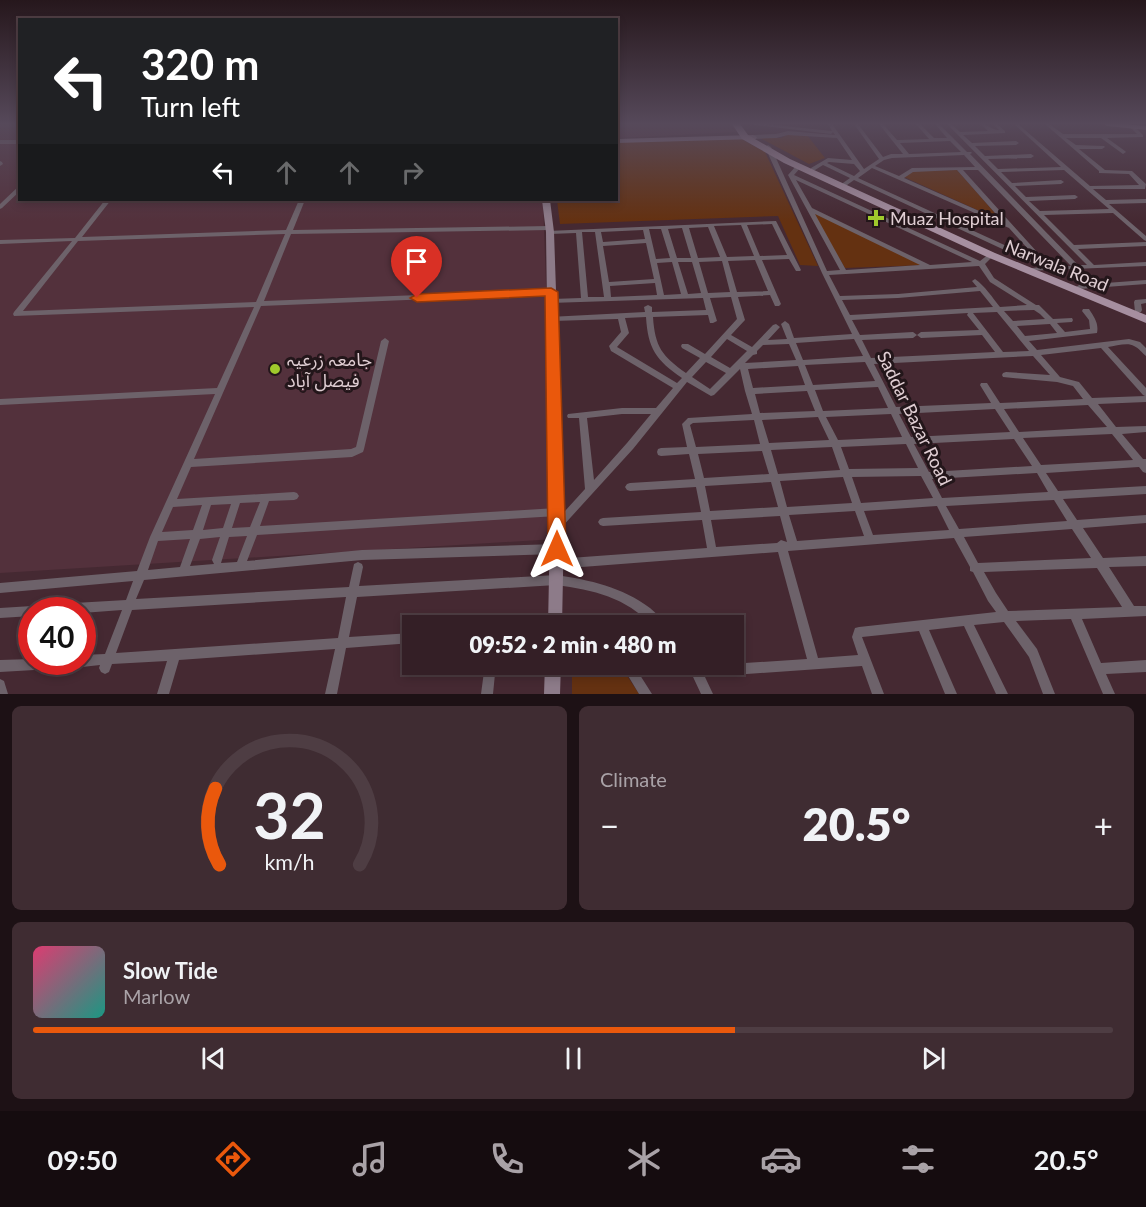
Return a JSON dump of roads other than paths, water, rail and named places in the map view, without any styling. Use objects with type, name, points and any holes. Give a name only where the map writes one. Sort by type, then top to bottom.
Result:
[{"type":"main road","name":"Narwala Road","points":[[776,156],[795,171],[991,255],[1142,312]]},
{"type":"main road","name":"Narwala Road","points":[[788,156],[818,166],[845,184],[1032,270],[1146,319]]},
{"type":"street","name":"Saddar Bazar Road","points":[[771,156],[825,273],[924,474],[974,568],[1033,653],[1049,694]]},
{"type":"street","points":[[852,156],[863,172]]},
{"type":"street","points":[[845,184],[882,159],[898,156]]},
{"type":"street","points":[[968,156],[1076,267]]},
{"type":"street","points":[[982,156],[1092,266]]},
{"type":"street","points":[[1051,156],[1146,242]]},
{"type":"street","points":[[1085,156],[1104,172]]},
{"type":"street","points":[[818,166],[828,160],[856,162]]},
{"type":"street","points":[[818,166],[855,178],[1048,268]]},
{"type":"street","points":[[871,166],[1012,227]]},
{"type":"street","points":[[900,178],[912,170],[980,168]]},
{"type":"street","points":[[996,171],[1064,168]]},
{"type":"street","points":[[959,169],[1048,268]]},
{"type":"street","points":[[795,171],[810,209],[844,272]]},
{"type":"street","points":[[795,171],[981,264],[993,280],[1037,307],[1063,334]]},
{"type":"street","points":[[1096,172],[1131,172],[1146,187]]},
{"type":"street","points":[[1010,185],[1060,182]]},
{"type":"street","points":[[1087,188],[1146,187]]},
{"type":"street","points":[[0,207],[18,189]]},
{"type":"street","points":[[1024,199],[1076,197]]},
{"type":"street","points":[[107,201],[17,314],[259,304],[552,297],[585,300],[772,293]]},
{"type":"street","points":[[107,663],[155,537],[190,463],[302,201]]},
{"type":"street","points":[[546,201],[550,230],[557,512],[555,615]]},
{"type":"street","points":[[1104,202],[1146,201]]},
{"type":"street","points":[[810,209],[928,267]]},
{"type":"street","points":[[1039,213],[1113,211]]},
{"type":"street","points":[[0,242],[288,232],[579,231],[774,222],[798,270]]},
{"type":"street","points":[[744,224],[777,304]]},
{"type":"street","points":[[685,226],[713,321]]},
{"type":"street","points":[[557,526],[630,446],[656,411],[741,320],[711,226]]},
{"type":"street","points":[[664,227],[685,296]]},
{"type":"street","points":[[646,228],[661,297]]},
{"type":"street","points":[[598,230],[608,299]]},
{"type":"street","points":[[579,231],[585,300]]},
{"type":"street","points":[[600,244],[649,241]]},
{"type":"street","points":[[1072,247],[1146,242]]},
{"type":"street","points":[[825,273],[981,264],[991,255]]},
{"type":"street","points":[[653,261],[791,257]]},
{"type":"street","points":[[1032,270],[1146,264]]},
{"type":"street","points":[[606,284],[657,281]]},
{"type":"street","points":[[975,281],[1058,379]]},
{"type":"street","points":[[1079,287],[1146,282]]},
{"type":"street","points":[[838,298],[984,289]]},
{"type":"street","points":[[1142,312],[1137,302],[1146,302]]},
{"type":"street","points":[[848,318],[1037,307]]},
{"type":"street","points":[[764,343],[981,333],[964,310]]},
{"type":"street","points":[[552,319],[621,316],[649,311],[711,312]]},
{"type":"street","points":[[649,311],[652,339],[656,348],[673,367],[711,393],[781,325],[792,341],[821,415],[835,443],[870,540]]},
{"type":"street","points":[[1024,339],[1094,331],[1093,320],[1086,311]]},
{"type":"street","points":[[971,315],[1001,355]]},
{"type":"street","points":[[621,316],[625,333],[613,346],[615,349],[678,387]]},
{"type":"street","points":[[1011,324],[1069,320]]},
{"type":"street","points":[[728,336],[754,352]]},
{"type":"street","points":[[190,463],[352,453],[360,449],[385,341]]},
{"type":"street","points":[[793,545],[772,477],[743,366],[1037,353],[1133,342],[1146,353]]},
{"type":"street","points":[[685,346],[732,373]]},
{"type":"street","points":[[1102,346],[1146,393]]},
{"type":"street","points":[[1006,375],[1058,379],[1076,384],[1145,465]]},
{"type":"street","points":[[749,391],[880,384]]},
{"type":"street","points":[[984,386],[1132,612]]},
{"type":"street","points":[[0,402],[220,391]]},
{"type":"street","points":[[712,551],[700,481],[686,424],[692,420],[1146,399]]},
{"type":"street","points":[[571,417],[622,411],[656,411]]},
{"type":"street","points":[[583,415],[590,490]]},
{"type":"street","points":[[661,452],[1146,429]]},
{"type":"street","points":[[630,487],[846,473],[924,474],[1145,465]]},
{"type":"street","points":[[603,522],[1146,490]]},
{"type":"street","points":[[171,502],[294,496]]},
{"type":"street","points":[[240,567],[266,498]]},
{"type":"street","points":[[217,560],[237,499]]},
{"type":"street","points":[[183,572],[208,501]]},
{"type":"street","points":[[155,537],[557,512]]},
{"type":"street","points":[[556,564],[781,545],[1146,519]]},
{"type":"street","points":[[781,545],[814,664]]},
{"type":"street","points":[[0,588],[362,555],[557,549]]},
{"type":"street","points":[[974,568],[1146,561]]},
{"type":"street","points":[[332,694],[358,567]]},
{"type":"street","points":[[96,606],[556,580],[595,585],[632,603],[647,615]]},
{"type":"street","points":[[878,694],[857,637],[859,633],[1007,616],[1146,611]]},
{"type":"street","points":[[0,613],[18,612]]},
{"type":"street","points":[[1075,615],[1109,694]]},
{"type":"street","points":[[967,621],[1002,694]]},
{"type":"street","points":[[922,626],[951,694]]},
{"type":"street","points":[[96,662],[107,663],[175,654],[402,639]]},
{"type":"street","points":[[163,694],[175,654]]},
{"type":"street","points":[[744,666],[866,660]]},
{"type":"street","points":[[0,666],[18,665]]},
{"type":"street","points":[[1098,669],[1146,666]]},
{"type":"street","points":[[487,694],[490,675]]},
{"type":"street","points":[[552,694],[553,675]]},
{"type":"street","points":[[633,675],[646,694]]},
{"type":"street","points":[[698,675],[707,694]]},
{"type":"street","points":[[0,685],[2,694]]},
{"type":"place","name":"Muaz Hospital","points":[[876,218]]},
{"type":"place","name":"جامعہ زرعیہ فیصل آباد","points":[[275,369]]}]
